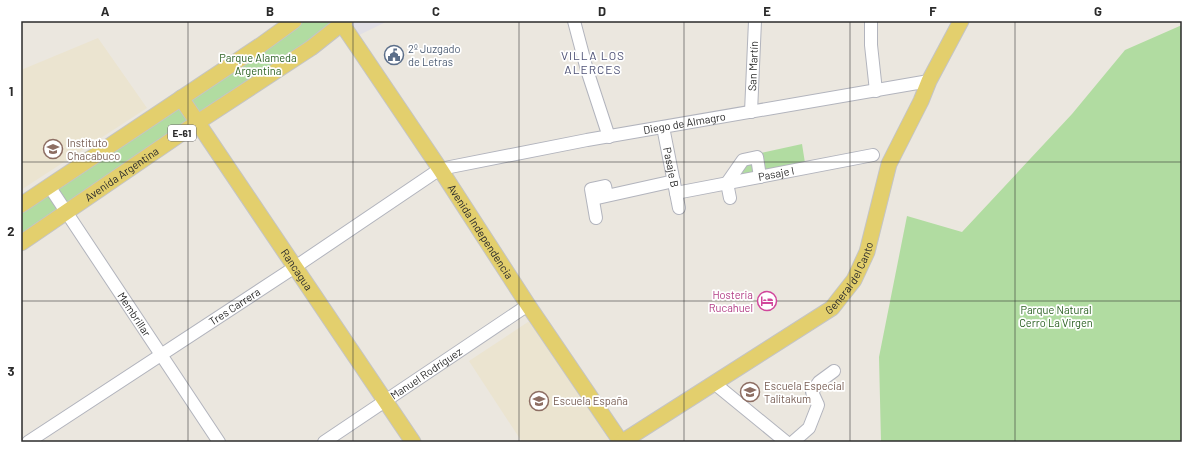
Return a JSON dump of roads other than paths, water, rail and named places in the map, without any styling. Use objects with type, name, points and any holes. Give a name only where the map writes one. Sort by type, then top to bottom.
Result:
[{"type":"main road","name":"E-61","points":[[21,204],[261,45],[294,21]]},
{"type":"main road","name":"General del Canto","points":[[622,442],[832,308],[854,280],[867,252],[889,164],[961,21]]},
{"type":"main road","name":"Avenida Argentina","points":[[21,243],[198,122],[311,48],[343,22]]},
{"type":"main road","name":"Avenida Independencia","points":[[343,22],[528,305],[622,442]]},
{"type":"main road","name":"Rancagua","points":[[181,98],[413,442]]},
{"type":"street","points":[[574,21],[587,70],[609,137]]},
{"type":"street","name":"San Martín","points":[[751,112],[755,21]]},
{"type":"street","points":[[871,21],[876,91]]},
{"type":"street","name":"Diego de Almagro","points":[[440,169],[663,127],[929,82]]},
{"type":"street","name":"Pasaje B","points":[[663,127],[679,208]]},
{"type":"street","name":"Pasaje I","points":[[676,193],[873,155]]},
{"type":"street","name":"Pasaje I","points":[[727,183],[743,160],[756,157],[760,177]]},
{"type":"street","name":"Tres Carrera","points":[[28,442],[295,267],[440,169]]},
{"type":"street","points":[[596,218],[592,194],[607,195],[674,181]]},
{"type":"street","points":[[727,183],[730,198]]},
{"type":"street","name":"Membrillar","points":[[49,186],[219,442]]},
{"type":"street","name":"Manuel Rodríguez","points":[[324,442],[528,305]]},
{"type":"street","points":[[793,442],[810,428],[818,405],[812,392],[819,382],[834,371]]},
{"type":"street","points":[[714,383],[786,442]]},
{"type":"place","name":"2º Juzgado de Letras","points":[[394,55]]},
{"type":"place","name":"Instituto Chacabuco","points":[[53,149]]},
{"type":"place","name":"Hosteria Rucahuel","points":[[767,301]]},
{"type":"place","name":"Escuela Especial Talitakum","points":[[750,392]]},
{"type":"place","name":"Escuela España","points":[[539,401]]},
{"type":"district","name":"VILLA LOS ALERCES","points":[[593,63]]},
{"type":"park label","name":"Parque Alameda Argentina","points":[[258,64]]},
{"type":"park label","name":"Parque Natural Cerro La Virgen","points":[[1056,316]]}]
